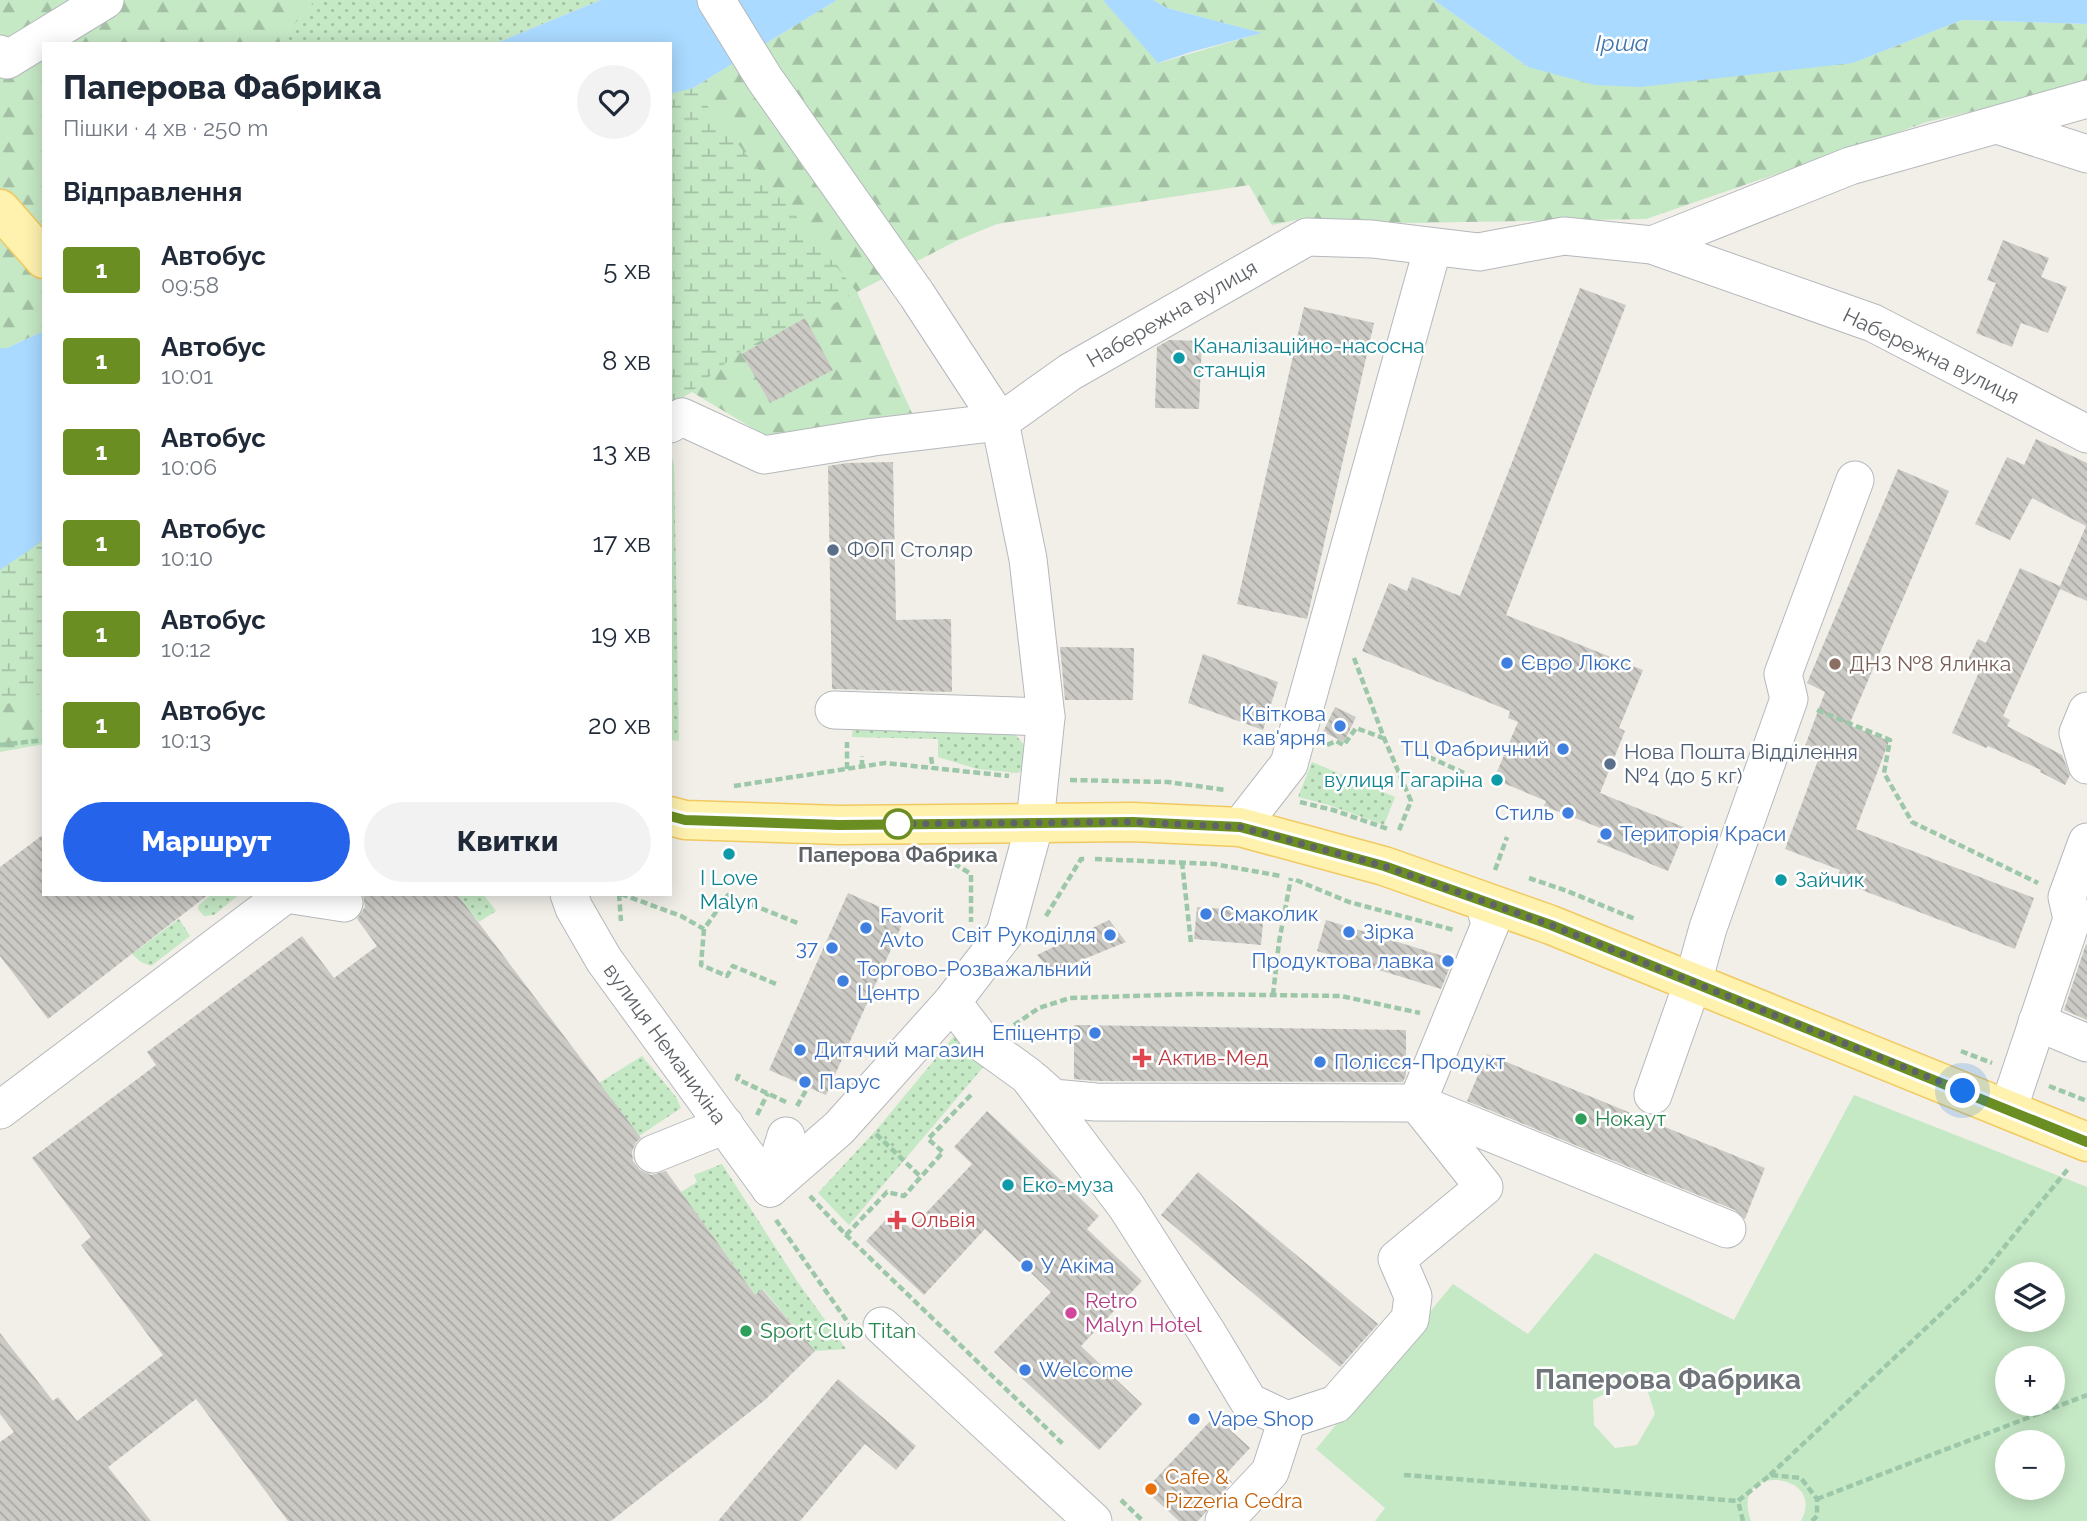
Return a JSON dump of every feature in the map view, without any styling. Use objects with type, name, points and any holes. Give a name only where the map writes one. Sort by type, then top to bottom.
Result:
[{"type":"main road","points":[[0,209],[42,257]]},
{"type":"main road","points":[[672,817],[685,820],[839,825],[1133,822],[1240,827],[1384,866],[1485,919],[1551,925],[2008,1110],[2078,1155]]},
{"type":"street","points":[[0,54],[7,60],[105,0]]},
{"type":"street","points":[[653,1154],[753,1122],[788,1189],[952,1002],[1005,933],[1035,822],[1046,717],[1028,559],[1000,483],[1000,422],[917,295],[764,78],[716,0]]},
{"type":"street","name":"Набережна вулиця","points":[[1652,245],[1850,166],[2087,99]]},
{"type":"street","points":[[1997,125],[2087,154]]},
{"type":"street","name":"Набережна вулиця","points":[[1000,422],[1070,372],[1307,237],[1372,239],[1479,252],[1564,236],[1652,245],[1873,323],[2087,434]]},
{"type":"street","points":[[1240,827],[1289,764],[1433,247]]},
{"type":"street","points":[[672,423],[682,417],[764,454],[1000,422]]},
{"type":"street","points":[[1653,1095],[1693,982],[1708,928],[1789,699],[1783,674],[1854,481]]},
{"type":"street","points":[[834,710],[1046,717]]},
{"type":"street","points":[[2087,710],[2078,733],[2087,765]]},
{"type":"street","points":[[2008,1110],[2037,1023],[2080,922],[2067,897],[2087,842]]},
{"type":"street","points":[[0,1110],[283,896]]},
{"type":"street","points":[[299,896],[344,903]]},
{"type":"street","name":"вулиця Неманихіна","points":[[570,896],[604,960],[753,1122],[788,1189]]},
{"type":"street","points":[[1417,1103],[1451,1020],[1485,919]]},
{"type":"street","points":[[952,1002],[985,1045],[1053,1098],[1096,1102],[1417,1103],[1727,1229]]},
{"type":"street","points":[[2037,1023],[2087,1043]]},
{"type":"street","points":[[1028,1076],[1126,1206],[1249,1402],[1287,1420],[1336,1405],[1410,1320],[1413,1296],[1397,1259],[1484,1187],[1417,1103]]},
{"type":"street","points":[[882,1326],[1103,1507]]},
{"type":"street","points":[[1224,1521],[1270,1472],[1287,1420]]},
{"type":"path","points":[[1352,654],[1411,801],[1398,833]]},
{"type":"path","points":[[1789,699],[1890,740],[1884,773],[1912,822],[2044,886]]},
{"type":"path","points":[[1289,764],[1336,741],[1343,745],[1356,728],[1384,738]]},
{"type":"path","points":[[0,745],[42,740]]},
{"type":"path","points":[[847,750],[847,769]]},
{"type":"path","points":[[862,756],[862,767]]},
{"type":"path","points":[[931,757],[933,769]]},
{"type":"path","points":[[1429,757],[1464,773]]},
{"type":"path","points":[[936,853],[971,874],[971,925]]},
{"type":"path","points":[[1043,920],[1081,859],[1214,864],[1291,878],[1349,902],[1485,919]]},
{"type":"path","points":[[1182,862],[1191,943]]},
{"type":"path","points":[[1273,995],[1279,942],[1291,878]]},
{"type":"path","points":[[775,984],[733,966],[727,976],[701,965],[704,929],[728,895],[800,924]]},
{"type":"path","points":[[620,896],[621,923]]},
{"type":"path","points":[[626,896],[681,916],[704,929]]},
{"type":"path","points":[[985,1045],[1039,1008],[1070,998],[1194,994],[1340,996],[1451,1020]]},
{"type":"path","points":[[739,1074],[737,1079],[796,1107],[808,1087]]},
{"type":"path","points":[[753,1122],[768,1093]]},
{"type":"path","points":[[846,1235],[887,1192],[904,1196],[921,1177],[943,1152],[928,1139],[971,1095]]},
{"type":"path","points":[[873,1132],[921,1177]]},
{"type":"path","points":[[1404,1475],[1738,1501],[1770,1475],[1978,1279],[2078,1155]]},
{"type":"path","points":[[788,1189],[846,1235],[1073,1454]]},
{"type":"path","points":[[1817,1499],[2087,1395]]},
{"type":"path","points":[[1770,1475],[1801,1478],[1817,1499],[1817,1517],[1812,1521]]},
{"type":"path","points":[[1738,1501],[1743,1521]]},
{"type":"path","points":[[1103,1507],[1143,1521]]},
{"type":"green space","points":[[0,0],[315,0],[280,42],[42,42],[42,332],[7,348],[0,348]]},
{"type":"green space","points":[[315,0],[601,0],[499,42],[280,42]]},
{"type":"green space","points":[[837,0],[1103,0],[1159,63],[1261,33],[1167,8],[1153,0],[1434,0],[1528,67],[1853,63],[1962,20],[2087,24],[2087,84],[1927,122],[1646,219],[1406,223],[1306,218],[1272,225],[1249,185],[997,224],[958,240],[857,292],[912,413],[796,434],[764,435],[692,392],[672,404],[672,93],[693,88]]},
{"type":"green space","points":[[693,88],[857,292],[739,352],[691,392],[672,404],[672,93]]},
{"type":"green space","points":[[42,428],[42,744],[0,752],[0,494]]},
{"type":"green space","points":[[672,457],[674,466],[679,741],[672,740]]},
{"type":"green space","points":[[42,541],[42,694],[0,706],[0,570]]},
{"type":"green space","points":[[853,725],[1009,727],[1024,745],[1028,765],[1018,773],[977,769],[938,757],[938,739],[852,737]]},
{"type":"green space","points":[[1312,762],[1395,797],[1384,825],[1298,797]]},
{"type":"green space","points":[[210,896],[238,896],[214,915],[204,916],[198,909]]},
{"type":"green space","points":[[459,896],[485,896],[496,911],[479,922]]},
{"type":"green space","points":[[179,919],[190,936],[151,966],[132,954]]},
{"type":"green space","points":[[955,1035],[985,1065],[849,1225],[818,1193],[878,1128]]},
{"type":"green space","points":[[642,1056],[676,1097],[681,1108],[639,1136],[599,1083]]},
{"type":"green space","points":[[1854,1095],[2087,1187],[2087,1521],[1801,1521],[1806,1504],[1801,1492],[1791,1483],[1778,1480],[1764,1482],[1753,1489],[1748,1502],[1751,1521],[1375,1521],[1385,1508],[1316,1449],[1453,1284],[1528,1334],[1595,1253],[1734,1320]],"holes":[[[1637,1383],[1647,1389],[1655,1414],[1637,1445],[1615,1448],[1594,1425],[1593,1400],[1614,1389]]]},
{"type":"green space","points":[[722,1164],[797,1281],[846,1349],[815,1351],[763,1289],[755,1295],[681,1192],[697,1182],[694,1175]]},
{"type":"water","points":[[601,0],[837,0],[693,88],[672,93],[672,42],[499,42]]},
{"type":"water","points":[[1103,0],[1153,0],[1167,8],[1262,33],[1158,63]]},
{"type":"water","name":"Ірша","points":[[1434,0],[2087,0],[2087,24],[1962,20],[1853,63],[1640,87],[1595,85],[1528,67]]},
{"type":"water","points":[[42,332],[42,541],[0,570],[0,348],[7,348]]},
{"type":"building","points":[[2003,240],[2049,258],[2041,277],[2067,287],[2048,333],[2021,323],[2012,347],[1976,333],[1996,283],[1987,280]]},
{"type":"building","points":[[1580,288],[1626,305],[1506,615],[1643,670],[1619,728],[1625,731],[1600,793],[1686,828],[1668,871],[1597,842],[1603,829],[1544,806],[1546,801],[1494,779],[1518,722],[1508,718],[1510,711],[1362,651],[1389,583],[1407,591],[1412,577],[1460,596]]},
{"type":"building","points":[[1304,307],[1374,323],[1307,619],[1237,604]]},
{"type":"building","points":[[805,318],[833,370],[770,403],[742,354]]},
{"type":"building","points":[[1169,340],[1202,341],[1199,409],[1155,408],[1157,347]]},
{"type":"building","points":[[2036,439],[2087,463],[2087,601],[2060,589],[2003,716],[2010,720],[2007,726],[2062,755],[2070,775],[2065,785],[2040,772],[2041,770],[1952,733],[1980,670],[1966,664],[1978,639],[1986,643],[2020,568],[2060,586],[2086,526],[2032,498],[2010,540],[1975,524],[2007,457],[2024,465]]},
{"type":"building","points":[[893,462],[896,620],[951,619],[952,692],[832,689],[828,466]]},
{"type":"building","points":[[1898,469],[1949,491],[1849,725],[1889,741],[1856,829],[2034,898],[2015,949],[1836,880],[1840,870],[1785,849],[1821,752],[1805,746],[1825,692],[1807,683]]},
{"type":"building","points":[[1060,647],[1134,648],[1133,700],[1065,700]]},
{"type":"building","points":[[1203,654],[1278,682],[1263,730],[1188,703]]},
{"type":"building","name":"Квіткова кав'ярня","points":[[1335,707],[1356,717],[1344,742],[1323,732]]},
{"type":"building","points":[[42,836],[42,896],[206,896],[48,1019],[0,956],[0,867]]},
{"type":"building","name":"Торгово-Розважальний Центр","points":[[848,893],[905,918],[826,1095],[769,1070]]},
{"type":"building","points":[[363,896],[459,896],[641,1138],[632,1152],[633,1161],[640,1170],[651,1175],[666,1171],[755,1295],[762,1289],[815,1351],[765,1400],[611,1521],[288,1521],[196,1399],[108,1467],[151,1521],[0,1521],[0,1442],[14,1432],[0,1414],[0,1333],[53,1401],[58,1397],[77,1421],[163,1355],[81,1245],[91,1237],[32,1158],[156,1065],[147,1052],[302,936],[334,978],[377,946],[357,919],[365,907]]},
{"type":"building","points":[[1197,907],[1264,912],[1261,945],[1194,939]]},
{"type":"building","points":[[1109,920],[1126,942],[1052,972],[1037,955]]},
{"type":"building","points":[[1326,920],[1453,959],[1441,989],[1317,951]]},
{"type":"building","points":[[2087,945],[2087,1020],[2064,1010]]},
{"type":"building","points":[[1074,1025],[1406,1030],[1406,1075],[1403,1082],[1074,1079]]},
{"type":"building","points":[[1487,1054],[1765,1168],[1745,1219],[1735,1210],[1467,1101]]},
{"type":"building","points":[[987,1111],[1099,1216],[1087,1229],[1142,1281],[1081,1346],[1142,1404],[1099,1450],[994,1352],[1051,1292],[985,1229],[924,1295],[866,1241],[893,1212],[911,1229],[972,1164],[954,1147]]},
{"type":"building","points":[[1198,1172],[1378,1324],[1340,1367],[1161,1215]]},
{"type":"building","points":[[838,1379],[916,1446],[896,1470],[865,1444],[800,1521],[718,1521]]},
{"type":"building","points":[[1215,1416],[1250,1448],[1225,1475],[1232,1482],[1198,1521],[1179,1521],[1145,1490]]},
{"type":"bus line","name":"1","points":[[672,817],[685,820],[839,825],[1133,822],[1240,827],[1384,866],[1551,925],[2087,1142]]},
{"type":"place","name":"Каналізаційно-насосна станція","points":[[1179,358]]},
{"type":"place","name":"ФОП Столяр","points":[[833,550]]},
{"type":"place","name":"Євро Люкс","points":[[1507,663]]},
{"type":"place","name":"ДНЗ №8 Ялинка","points":[[1835,664]]},
{"type":"place","name":"Квіткова кав'ярня","points":[[1340,726]]},
{"type":"place","name":"ТЦ Фабричний","points":[[1563,749]]},
{"type":"place","name":"Нова Пошта Відділення №4 (до 5 кг)","points":[[1610,764]]},
{"type":"place","name":"вулиця Гагаріна","points":[[1497,780]]},
{"type":"place","name":"Стиль","points":[[1568,813]]},
{"type":"place","name":"Паперова Фабрика","points":[[898,824]]},
{"type":"place","name":"Територія Краси","points":[[1606,834]]},
{"type":"place","name":"I Love Malyn","points":[[729,854]]},
{"type":"place","name":"Зайчик","points":[[1781,880]]},
{"type":"place","name":"Смаколик","points":[[1206,914]]},
{"type":"place","name":"Favorit Avto","points":[[866,928]]},
{"type":"place","name":"Зірка","points":[[1349,932]]},
{"type":"place","name":"Світ Рукоділля","points":[[1110,935]]},
{"type":"place","name":"37","points":[[832,948]]},
{"type":"place","name":"Продуктова лавка","points":[[1448,961]]},
{"type":"place","name":"Торгово-Розважальний Центр","points":[[843,981]]},
{"type":"place","name":"Епіцентр","points":[[1095,1033]]},
{"type":"place","name":"Дитячий магазин","points":[[800,1050]]},
{"type":"place","name":"Актив-Мед","points":[[1142,1058]]},
{"type":"place","name":"Полісся-Продукт","points":[[1320,1062]]},
{"type":"place","name":"Парус","points":[[805,1082]]},
{"type":"place","name":"Нокаут","points":[[1581,1119]]},
{"type":"place","name":"Еко-муза","points":[[1008,1185]]},
{"type":"place","name":"Ольвія","points":[[897,1220]]},
{"type":"place","name":"У Акіма","points":[[1027,1266]]},
{"type":"place","name":"Retro Malyn Hotel","points":[[1071,1313]]},
{"type":"place","name":"Sport Club Titan","points":[[746,1331]]},
{"type":"place","name":"Welcome","points":[[1025,1370]]},
{"type":"place","name":"Vape Shop","points":[[1194,1419]]},
{"type":"place","name":"Cafe & Pizzeria Cedra","points":[[1151,1489]]},
{"type":"district","name":"Паперова Фабрика","points":[[1668,1379]]},
{"type":"route","points":[[898,824],[893,824],[1133,822],[1240,827],[1384,866],[1551,925],[1963,1091]]}]
